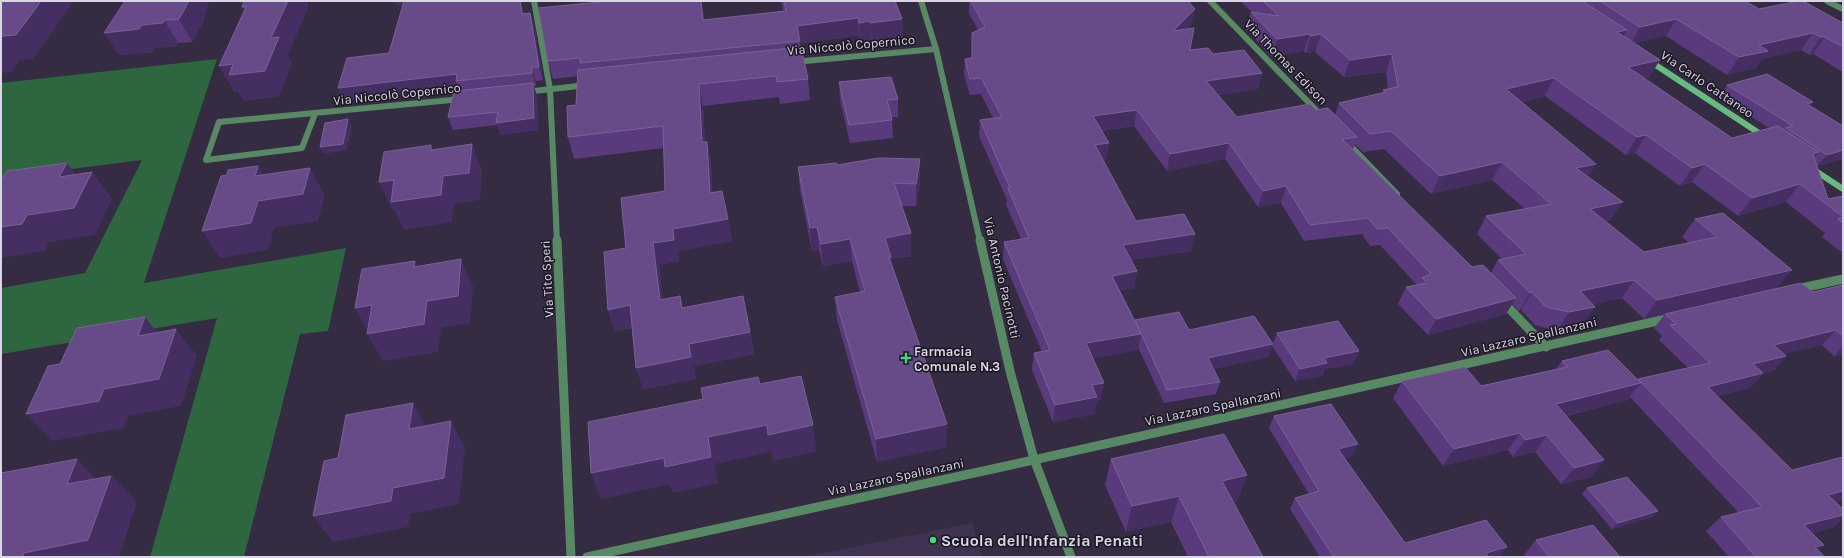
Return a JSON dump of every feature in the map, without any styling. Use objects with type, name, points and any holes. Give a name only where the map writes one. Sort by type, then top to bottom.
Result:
[{"type":"street","name":"Via Tito Speri","points":[[534,1],[550,90],[571,557]]},
{"type":"street","name":"Via Antonio Pacinotti","points":[[921,1],[936,49],[1010,371],[1034,459],[1071,557]]},
{"type":"street","name":"Via Thomas Edison","points":[[1210,1],[1320,114]]},
{"type":"street","points":[[1827,1],[1843,9]]},
{"type":"street","name":"Via Niccolò Copernico","points":[[790,63],[936,49]]},
{"type":"street","name":"Via Carlo Cattaneo","points":[[1642,56],[1772,142]]},
{"type":"street","points":[[519,93],[597,84]]},
{"type":"street","name":"Via Niccolò Copernico","points":[[315,114],[302,148],[206,160],[219,122],[472,98]]},
{"type":"street","points":[[1342,137],[1403,200]]},
{"type":"street","points":[[1804,164],[1843,189]]},
{"type":"street","points":[[1790,291],[1843,278]]},
{"type":"street","points":[[1496,296],[1546,347]]},
{"type":"street","name":"Via Lazzaro Spallanzani","points":[[587,557],[1546,347],[1683,315]]},
{"type":"shaded area","name":"Scuola dell'Infanzia Penati","points":[[972,523],[983,557],[804,557]]},
{"type":"green space","points":[[217,59],[144,283],[346,248],[328,331],[300,334],[244,557],[150,557],[217,318],[1,354],[1,288],[85,273],[142,160],[1,178],[1,83]]},
{"type":"building","points":[[1,1],[41,1],[16,35],[3,36],[1,38]]},
{"type":"building","points":[[125,1],[189,1],[179,19],[164,20],[163,23],[142,25],[139,29],[104,33]]},
{"type":"building","points":[[244,1],[288,1],[271,38],[279,37],[265,71],[229,75],[233,64],[219,66],[246,7],[242,7]]},
{"type":"building","points":[[404,1],[520,1],[522,14],[530,13],[539,67],[532,67],[532,73],[456,81],[457,74],[338,88],[347,58],[389,53]]},
{"type":"building","points":[[600,1],[701,1],[703,20],[786,11],[784,1],[895,1],[902,19],[859,23],[858,18],[797,26],[800,41],[580,63],[580,58],[548,61],[538,8]]},
{"type":"building","points":[[971,1],[1188,1],[1195,9],[1173,31],[1194,28],[1190,50],[1208,48],[1213,54],[1244,50],[1262,73],[1206,81],[1237,117],[1310,104],[1316,110],[1328,108],[1357,137],[1342,139],[1472,267],[1483,265],[1516,298],[1436,319],[1406,287],[1427,283],[1422,278],[1431,274],[1388,228],[1377,229],[1368,218],[1310,225],[1286,186],[1263,191],[1229,143],[1170,154],[1137,110],[1093,116],[1109,143],[1095,145],[1136,221],[1184,214],[1195,234],[1123,245],[1137,271],[1112,276],[1141,334],[1086,343],[1104,383],[1092,385],[1097,397],[1055,405],[1034,353],[1050,350],[1004,242],[1029,238],[1008,188],[1010,188],[980,120],[1002,117],[981,78],[970,79],[965,59],[972,58],[972,33],[985,27]]},
{"type":"building","points":[[1263,1],[1582,1],[1627,30],[1617,32],[1660,60],[1628,67],[1732,138],[1778,126],[1819,152],[1813,154],[1828,199],[1843,196],[1843,217],[1800,184],[1752,198],[1705,164],[1692,168],[1646,135],[1637,137],[1554,78],[1506,89],[1596,164],[1576,168],[1623,202],[1590,209],[1644,252],[1717,237],[1695,219],[1723,213],[1792,270],[1657,300],[1634,280],[1580,291],[1595,307],[1569,312],[1546,307],[1498,260],[1526,254],[1486,216],[1551,204],[1502,162],[1440,176],[1391,131],[1370,134],[1339,103],[1386,92],[1383,90],[1398,87],[1392,54],[1350,60],[1321,34],[1311,36],[1310,34],[1277,39],[1251,12],[1279,16]]},
{"type":"building","points":[[1600,1],[1745,1],[1759,9],[1803,1],[1843,23],[1843,47],[1825,37],[1821,37],[1813,33],[1759,45],[1768,51],[1739,57],[1676,19],[1640,27]]},
{"type":"building","points":[[801,47],[808,79],[777,82],[776,76],[699,84],[702,142],[707,142],[710,193],[722,191],[728,219],[673,229],[674,240],[653,243],[660,300],[680,296],[682,308],[743,296],[750,332],[689,344],[691,357],[636,368],[630,305],[608,310],[604,252],[626,248],[621,198],[665,191],[663,126],[568,137],[567,106],[576,105],[578,70]]},
{"type":"building","points":[[1767,74],[1813,102],[1807,104],[1843,126],[1843,150],[1827,155],[1786,128],[1793,126],[1727,85]]},
{"type":"building","points":[[891,77],[898,99],[887,100],[892,120],[849,125],[839,82]]},
{"type":"building","points":[[533,83],[534,118],[496,123],[498,112],[448,117],[454,91]]},
{"type":"building","points":[[348,119],[343,144],[320,147],[325,123]]},
{"type":"building","points":[[472,144],[469,173],[443,176],[441,195],[391,202],[394,180],[379,182],[384,152],[431,145],[431,150]]},
{"type":"building","points":[[879,158],[920,159],[916,184],[894,183],[911,233],[885,238],[891,257],[889,257],[947,424],[876,439],[835,297],[865,291],[850,239],[821,244],[817,227],[810,228],[798,167],[836,163],[837,165]]},
{"type":"building","points":[[67,163],[59,177],[92,172],[74,208],[27,215],[22,224],[1,227],[1,181],[7,171]]},
{"type":"building","points":[[258,166],[255,176],[310,168],[303,194],[258,201],[251,223],[202,231],[221,176],[227,175],[228,170]]},
{"type":"building","points":[[1843,217],[1843,223],[1838,219]]},
{"type":"building","points":[[461,259],[458,296],[427,301],[424,324],[367,334],[372,305],[355,308],[362,269],[415,261],[414,267]]},
{"type":"building","points":[[1801,283],[1813,292],[1843,285],[1843,336],[1836,330],[1774,345],[1786,356],[1753,364],[1763,373],[1708,387],[1792,470],[1843,457],[1843,491],[1828,495],[1843,509],[1843,515],[1804,525],[1824,545],[1815,547],[1825,557],[1756,557],[1721,517],[1762,507],[1638,379],[1710,363],[1670,325],[1676,324],[1665,314]]},
{"type":"building","points":[[1179,312],[1189,330],[1254,316],[1273,344],[1208,358],[1220,382],[1167,390],[1135,320]]},
{"type":"building","points":[[145,317],[138,336],[176,329],[159,379],[104,389],[99,401],[26,414],[48,366],[60,364],[77,328]]},
{"type":"building","points":[[1338,321],[1359,351],[1324,358],[1327,363],[1300,369],[1277,333]]},
{"type":"building","points":[[1608,350],[1641,383],[1556,404],[1604,460],[1574,468],[1547,435],[1525,440],[1520,433],[1454,449],[1402,381],[1465,367],[1481,386],[1567,367],[1562,361]]},
{"type":"building","points":[[801,376],[813,425],[768,435],[767,425],[708,437],[711,457],[665,467],[664,458],[591,473],[588,422],[703,399],[701,388],[758,377],[760,384]]},
{"type":"building","points":[[413,403],[409,429],[451,421],[444,478],[393,488],[391,501],[313,516],[324,461],[338,458],[346,415]]},
{"type":"building","points":[[1331,404],[1358,444],[1338,449],[1405,543],[1486,520],[1507,547],[1486,553],[1488,557],[1334,557],[1295,498],[1319,491],[1274,416]]},
{"type":"building","points":[[1224,434],[1247,475],[1222,481],[1263,557],[1209,557],[1179,496],[1132,506],[1111,459]]},
{"type":"building","points":[[77,459],[67,484],[111,476],[88,540],[24,553],[23,557],[1,557],[1,473]]},
{"type":"building","points":[[1627,477],[1658,511],[1618,523],[1587,488]]},
{"type":"building","points":[[1593,525],[1620,557],[1549,557],[1536,540]]},
{"type":"place","name":"Farmacia Comunale N.3","points":[[906,358]]},
{"type":"place","name":"Scuola dell'Infanzia Penati","points":[[933,540]]}]
